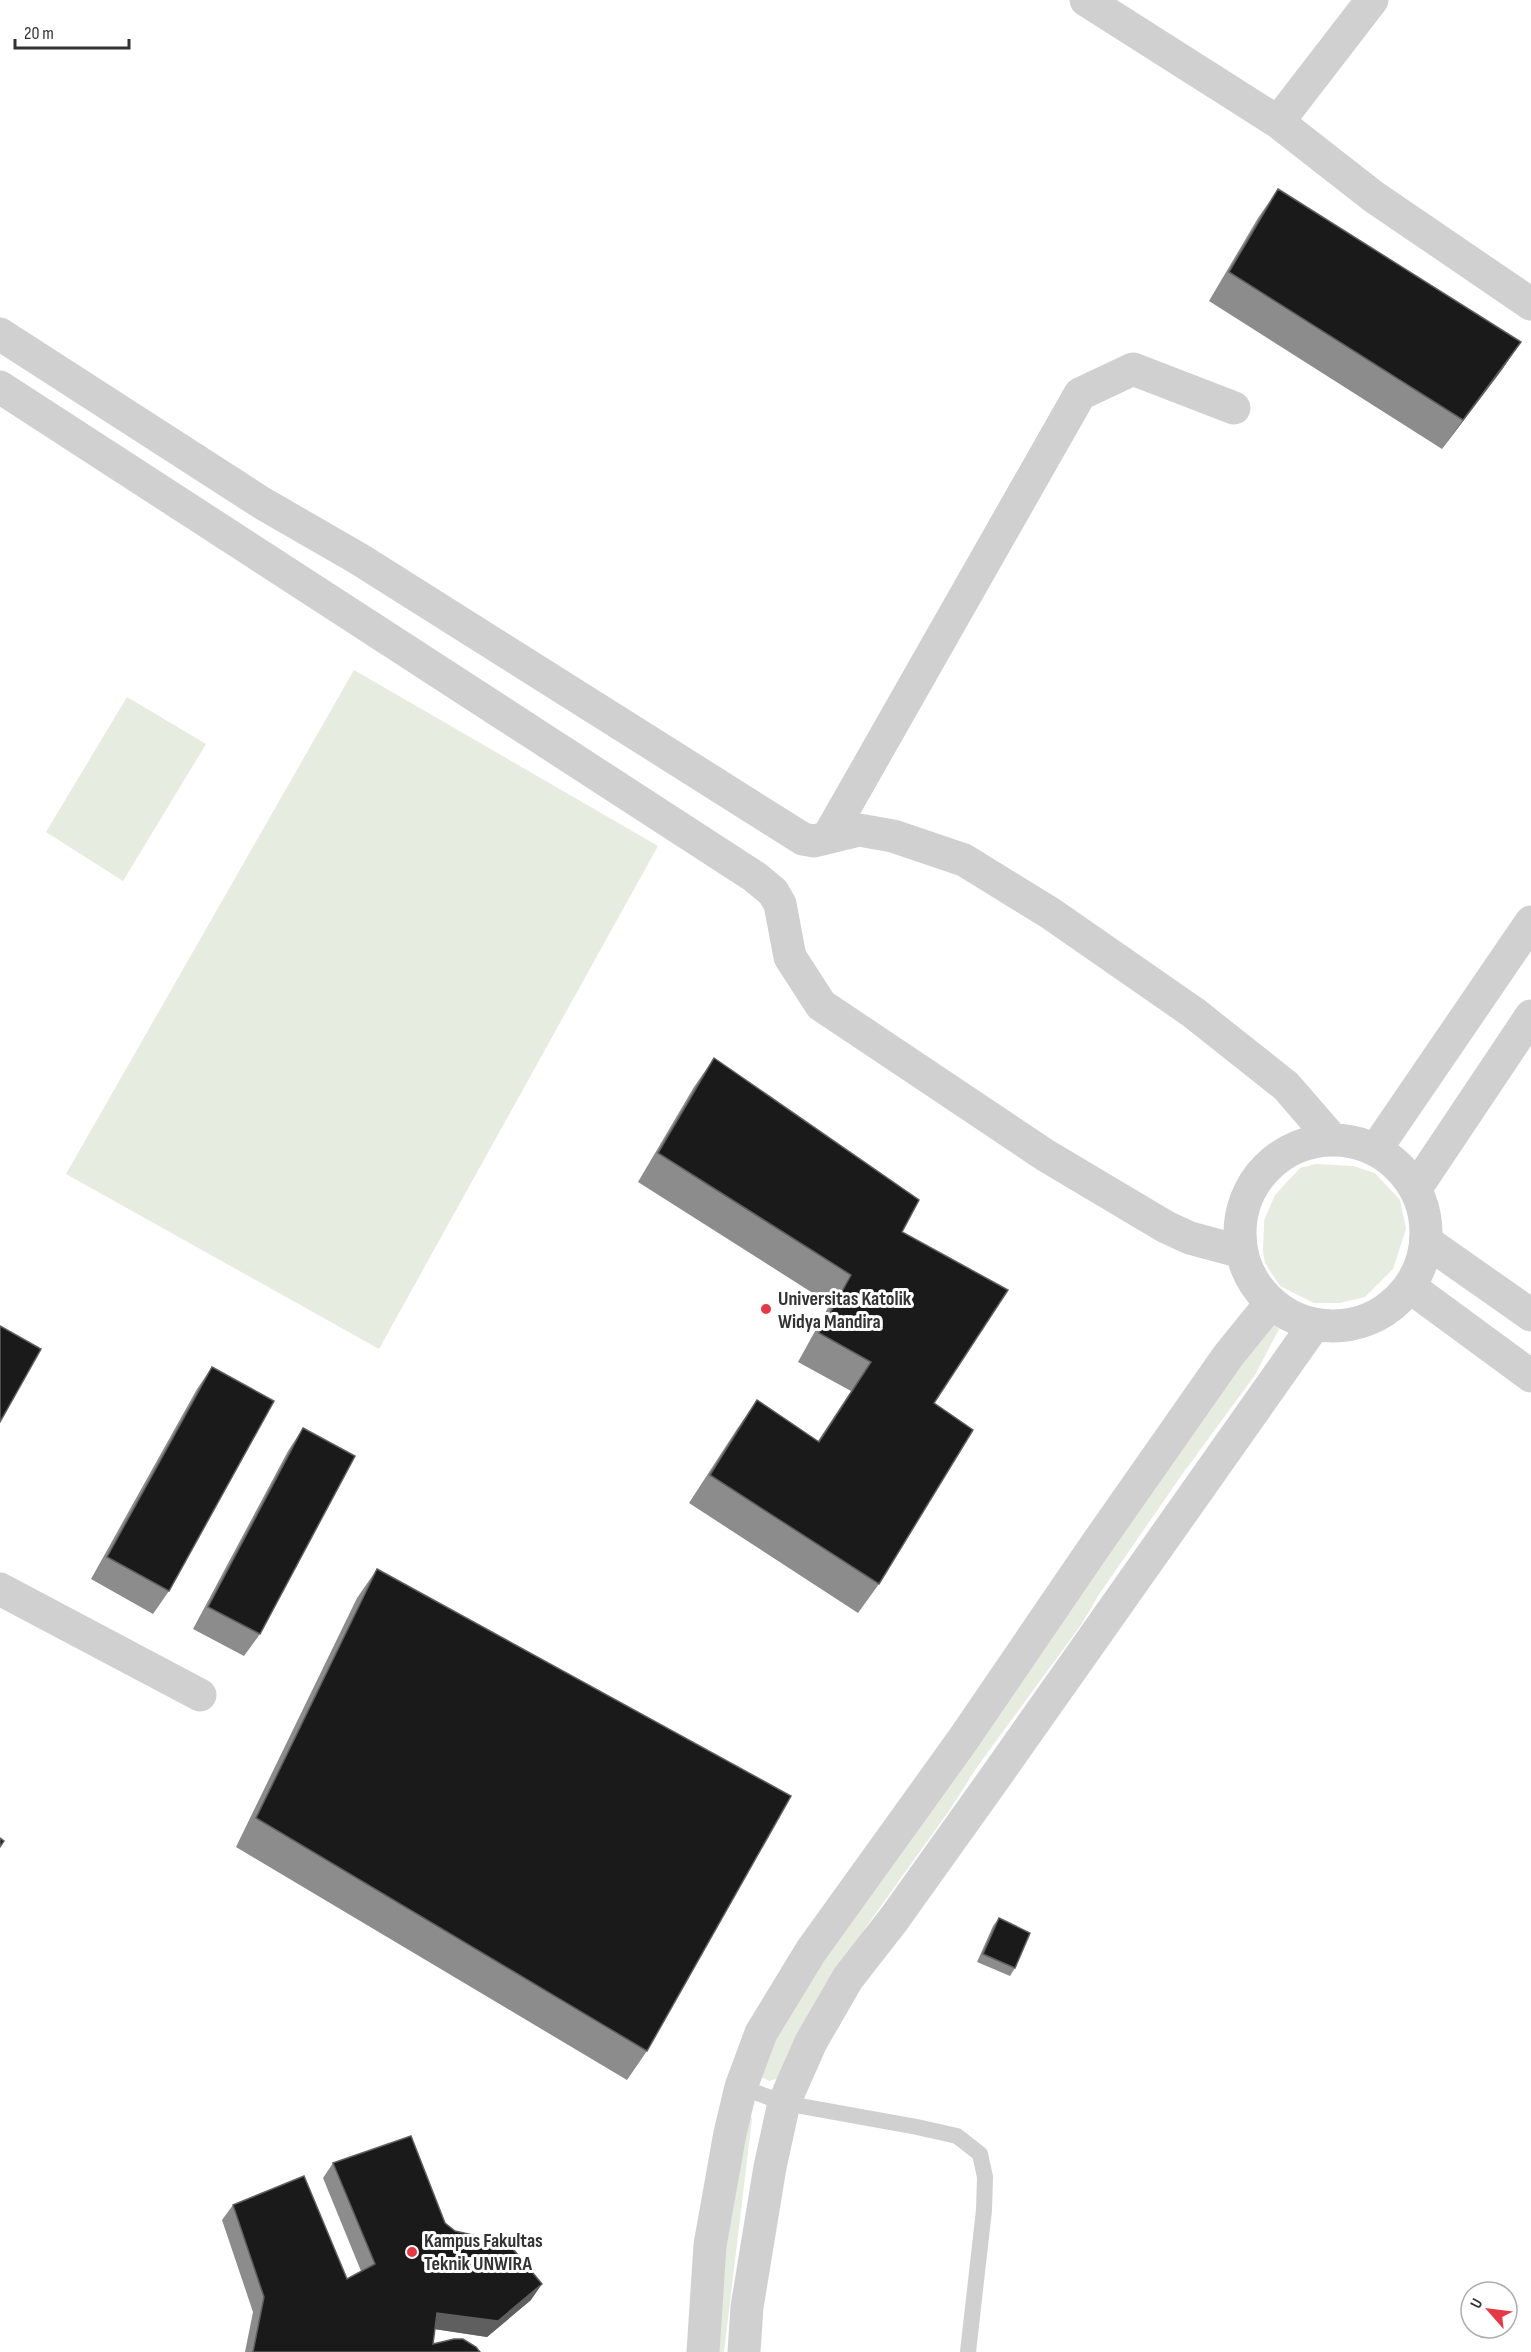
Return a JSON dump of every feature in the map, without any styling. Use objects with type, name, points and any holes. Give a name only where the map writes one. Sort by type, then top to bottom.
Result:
[{"type":"street","points":[[1086,0],[1278,122],[1374,197],[1531,304]]},
{"type":"street","points":[[1278,122],[1372,0]]},
{"type":"street","points":[[0,334],[262,503],[359,559],[803,839],[814,841],[860,830],[893,836],[964,860],[1050,913],[1194,1013],[1286,1086],[1332,1139]]},
{"type":"street","points":[[828,837],[1080,394],[1133,369],[1234,408]]},
{"type":"street","points":[[0,387],[755,877],[773,892],[780,904],[790,957],[821,1005],[1045,1155],[1166,1227],[1190,1238],[1242,1252]]},
{"type":"street","points":[[1376,1149],[1531,922]]},
{"type":"street","points":[[1416,1188],[1531,1016]]},
{"type":"street","points":[[1332,1139],[1355,1141],[1376,1149],[1395,1161],[1410,1177],[1421,1197],[1427,1219],[1427,1242],[1410,1287],[1383,1312],[1350,1326],[1314,1325],[1286,1315],[1270,1304],[1250,1275],[1242,1252],[1240,1228],[1245,1203],[1255,1182],[1270,1164],[1289,1150],[1310,1142],[1332,1139]]},
{"type":"street","points":[[1427,1242],[1531,1315]]},
{"type":"street","points":[[1410,1287],[1531,1376]]},
{"type":"street","points":[[703,2352],[710,2245],[730,2133],[741,2087],[761,2033],[811,1952],[962,1742],[1228,1356],[1270,1304]]},
{"type":"street","points":[[744,2352],[747,2307],[770,2168],[784,2103],[811,2042],[848,1978],[901,1909],[1314,1325]]},
{"type":"street","points":[[1093,1549],[1135,1576]]},
{"type":"street","points":[[0,1589],[200,1695]]},
{"type":"lane","points":[[741,2087],[784,2103],[957,2136],[980,2154],[985,2177],[984,2211],[968,2352]]},
{"type":"shaded area","points":[[354,670],[658,846],[379,1349],[66,1174]]},
{"type":"shaded area","points":[[127,697],[206,744],[123,881],[46,832]]},
{"type":"shaded area","points":[[1316,1164],[1353,1166],[1375,1173],[1400,1200],[1406,1229],[1393,1269],[1365,1297],[1340,1303],[1314,1303],[1280,1286],[1265,1263],[1264,1221],[1275,1195],[1300,1168]]},
{"type":"shaded area","points":[[1273,1322],[1279,1329],[1255,1375],[1181,1476],[1100,1593],[1081,1625],[977,1767],[951,1808],[866,1927],[780,2078],[769,2081],[756,2074],[766,2042],[1254,1341]]},
{"type":"shaded area","points":[[745,2100],[752,2119],[724,2352],[695,2352]]},
{"type":"building","points":[[1278,189],[1521,342],[1463,420],[1229,272]]},
{"type":"building","points":[[714,1058],[919,1200],[902,1232],[1008,1290],[934,1403],[973,1430],[879,1584],[710,1475],[757,1400],[819,1442],[871,1362],[819,1333],[851,1275],[658,1153]]},
{"type":"building","points":[[0,1326],[41,1349],[0,1422]]},
{"type":"building","points":[[212,1367],[274,1401],[169,1591],[107,1557]]},
{"type":"building","points":[[303,1428],[355,1456],[260,1634],[208,1607]]},
{"type":"building","points":[[377,1569],[791,1796],[647,2051],[256,1818]]},
{"type":"building","points":[[999,1918],[1030,1933],[1015,1968],[983,1954]]},
{"type":"building","name":"Kampus Fakultas Teknik UNWIRA","points":[[411,2136],[445,2223],[455,2231],[508,2243],[542,2284],[498,2321],[437,2313],[433,2344],[463,2339],[480,2352],[253,2352],[264,2297],[233,2205],[304,2176],[347,2279],[375,2264],[333,2163]]},
{"type":"place","name":"Universitas Katolik Widya Mandira","points":[[766,1309]]},
{"type":"place","name":"Kampus Fakultas Teknik UNWIRA","points":[[412,2252]]}]
